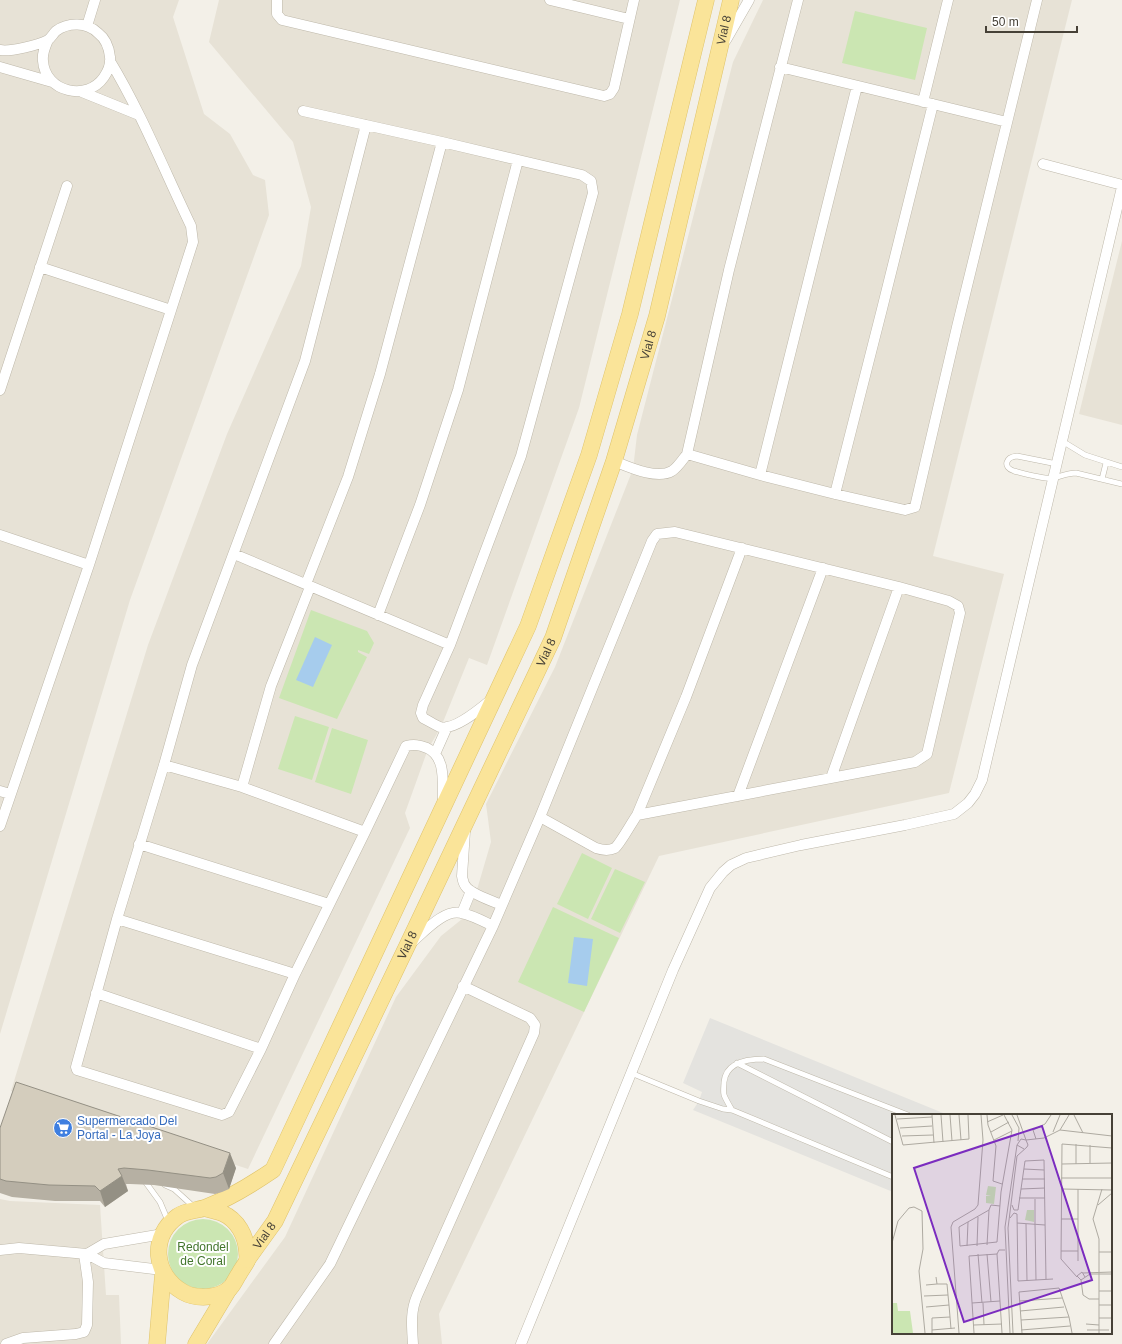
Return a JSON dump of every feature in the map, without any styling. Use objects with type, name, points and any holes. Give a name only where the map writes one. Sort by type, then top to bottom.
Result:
[{"type":"main road","name":"Vial 8","points":[[201,1209],[242,1191],[273,1170],[528,626],[589,455],[630,314],[706,0]]},
{"type":"main road","name":"Vial 8","points":[[247,1260],[275,1221],[466,823],[552,638],[614,461],[657,316],[731,0]]},
{"type":"main road","points":[[157,1344],[162,1272],[159,1258],[159,1246],[166,1229],[179,1216],[190,1210],[201,1209],[223,1213],[238,1225],[246,1242],[247,1260],[196,1344]]},
{"type":"main road","points":[[162,1272],[170,1283],[183,1293],[199,1297],[215,1296],[229,1289]]},
{"type":"street","points":[[87,26],[95,0]]},
{"type":"street","points":[[277,0],[277,14],[282,20],[604,96],[610,94],[614,88],[634,0]]},
{"type":"street","points":[[550,0],[629,19]]},
{"type":"street","points":[[718,53],[749,0]]},
{"type":"street","points":[[614,461],[651,473],[662,474],[672,471],[687,454],[729,270],[798,0]]},
{"type":"street","points":[[835,494],[882,309],[928,103],[948,0]]},
{"type":"street","points":[[687,454],[760,475],[835,494],[905,510],[915,507],[1037,0]]},
{"type":"street","points":[[52,82],[46,72],[43,62],[44,50],[48,40],[55,32],[65,26],[76,24],[87,26],[97,31],[105,40],[109,50],[110,61],[108,72],[101,81],[92,88],[82,92]]},
{"type":"street","points":[[0,50],[18,50],[48,40]]},
{"type":"street","points":[[0,826],[89,565],[193,242],[191,226],[139,115],[120,77],[110,61]]},
{"type":"street","points":[[0,67],[52,82],[61,88],[82,92],[139,115]]},
{"type":"street","points":[[780,67],[1007,122]]},
{"type":"street","points":[[760,475],[857,86]]},
{"type":"street","points":[[303,111],[582,175],[591,181],[593,193],[520,456],[450,645],[423,705],[421,713],[423,718],[441,727],[447,727],[464,720],[495,697]]},
{"type":"street","points":[[366,125],[305,361],[234,554],[200,640],[117,919],[76,1067],[79,1071],[222,1115],[229,1112],[261,1050],[295,974],[366,832],[406,746],[413,744],[431,750],[440,760],[442,766],[443,810]]},
{"type":"street","points":[[242,787],[274,679],[348,477],[378,382],[442,142]]},
{"type":"street","points":[[378,615],[420,505],[458,390],[518,160]]},
{"type":"street","points":[[521,1344],[700,908],[710,888],[723,872],[746,858],[801,845],[954,814],[968,803],[975,794],[982,780],[1122,186],[1043,164]]},
{"type":"street","points":[[0,390],[67,186]]},
{"type":"street","points":[[40,267],[171,310]]},
{"type":"street","points":[[274,1344],[330,1264],[493,926],[540,817],[652,540],[657,534],[675,532],[742,548],[899,587],[949,601],[958,606],[960,613],[926,754],[922,759],[915,762],[637,815]]},
{"type":"street","points":[[0,535],[89,565]]},
{"type":"street","points":[[540,817],[596,848],[610,850],[616,847],[637,815],[686,697],[742,548]]},
{"type":"street","points":[[234,554],[450,645]]},
{"type":"street","points":[[738,796],[823,568]]},
{"type":"street","points":[[831,778],[899,587]]},
{"type":"street","points":[[435,754],[447,727]]},
{"type":"street","points":[[164,765],[242,787],[366,832]]},
{"type":"street","points":[[0,791],[10,794]]},
{"type":"street","points":[[466,823],[462,876],[464,883],[471,891],[502,905]]},
{"type":"street","points":[[139,844],[329,904]]},
{"type":"street","points":[[462,913],[471,891]]},
{"type":"street","points":[[408,944],[444,915],[451,912],[462,913],[493,926]]},
{"type":"street","points":[[117,919],[295,974]]},
{"type":"street","points":[[413,1344],[411,1318],[415,1301],[534,1033],[535,1025],[530,1018],[463,986]]},
{"type":"street","points":[[96,993],[261,1050]]},
{"type":"street","points":[[85,1254],[104,1244],[166,1229]]},
{"type":"street","points":[[0,1250],[19,1248],[85,1254],[104,1263],[162,1272]]},
{"type":"street","points":[[6,1344],[23,1338],[76,1334],[84,1332],[87,1325],[88,1282],[85,1254]]},
{"type":"lane","points":[[1062,441],[1077,451],[1122,468]]},
{"type":"lane","points":[[1057,464],[1017,456],[1011,456],[1008,459],[1007,464],[1011,470],[1032,476],[1053,479],[1069,473],[1076,473],[1122,484]]},
{"type":"lane","points":[[1102,479],[1106,463]]},
{"type":"lane","points":[[732,1110],[724,1094],[725,1079],[730,1068],[737,1063],[754,1059],[764,1059],[905,1114]]},
{"type":"lane","points":[[737,1063],[892,1141]]},
{"type":"lane","points":[[631,1073],[699,1101],[723,1109],[732,1110],[892,1177]]},
{"type":"lane","points":[[136,1176],[155,1182]]},
{"type":"lane","points":[[142,1177],[160,1202],[166,1229]]},
{"type":"lane","points":[[161,1184],[174,1189],[201,1209]]},
{"type":"shaded area","points":[[0,0],[179,0],[173,17],[204,114],[230,134],[253,175],[265,180],[269,215],[130,600],[0,1034]]},
{"type":"shaded area","points":[[219,0],[680,0],[579,408],[487,665],[469,658],[441,727],[428,749],[405,813],[410,828],[248,1169],[11,1091],[148,645],[227,434],[301,266],[311,207],[293,142],[209,42]]},
{"type":"shaded area","points":[[763,0],[1072,0],[933,556],[1004,574],[949,793],[659,856],[439,1314],[442,1344],[207,1344],[285,1237],[396,997],[441,936],[467,915],[476,893],[491,842],[486,804],[555,667],[633,469],[637,435],[733,62]]},
{"type":"shaded area","points":[[1122,241],[1122,425],[1079,414]]},
{"type":"shaded area","points":[[710,1018],[946,1114],[892,1114],[892,1192],[693,1110],[699,1101],[702,1092],[683,1083]]},
{"type":"shaded area","points":[[0,1199],[10,1201],[100,1205],[106,1295],[119,1295],[121,1344],[0,1344]]},
{"type":"green space","points":[[855,11],[927,28],[915,80],[842,63]]},
{"type":"green space","points":[[311,610],[367,631],[374,643],[369,654],[358,650],[358,652],[367,657],[337,719],[279,698]]},
{"type":"green space","points":[[295,716],[329,727],[312,780],[278,769]]},
{"type":"green space","points":[[332,728],[368,740],[351,794],[315,782]]},
{"type":"green space","points":[[582,853],[612,868],[588,919],[557,904]]},
{"type":"green space","points":[[615,869],[645,882],[620,933],[591,919]]},
{"type":"green space","points":[[553,907],[619,938],[584,1012],[518,982]]},
{"type":"green space","name":"Redondel de Coral","points":[[203,1219],[222,1225],[232,1235],[238,1254],[232,1273],[222,1283],[203,1289],[184,1283],[174,1273],[168,1254],[174,1235],[184,1225]]},
{"type":"water","points":[[315,637],[332,645],[313,687],[296,680]]},
{"type":"water","points":[[574,937],[593,939],[587,986],[568,983]]},
{"type":"building","name":"Supermercado Del Portal - La Joya","points":[[16,1082],[230,1153],[223,1173],[216,1177],[210,1178],[124,1168],[118,1169],[122,1176],[100,1191],[95,1186],[49,1185],[6,1181],[0,1179],[0,1128]]},
{"type":"place","name":"Supermercado Del Portal - La Joya","points":[[63,1128]]}]
